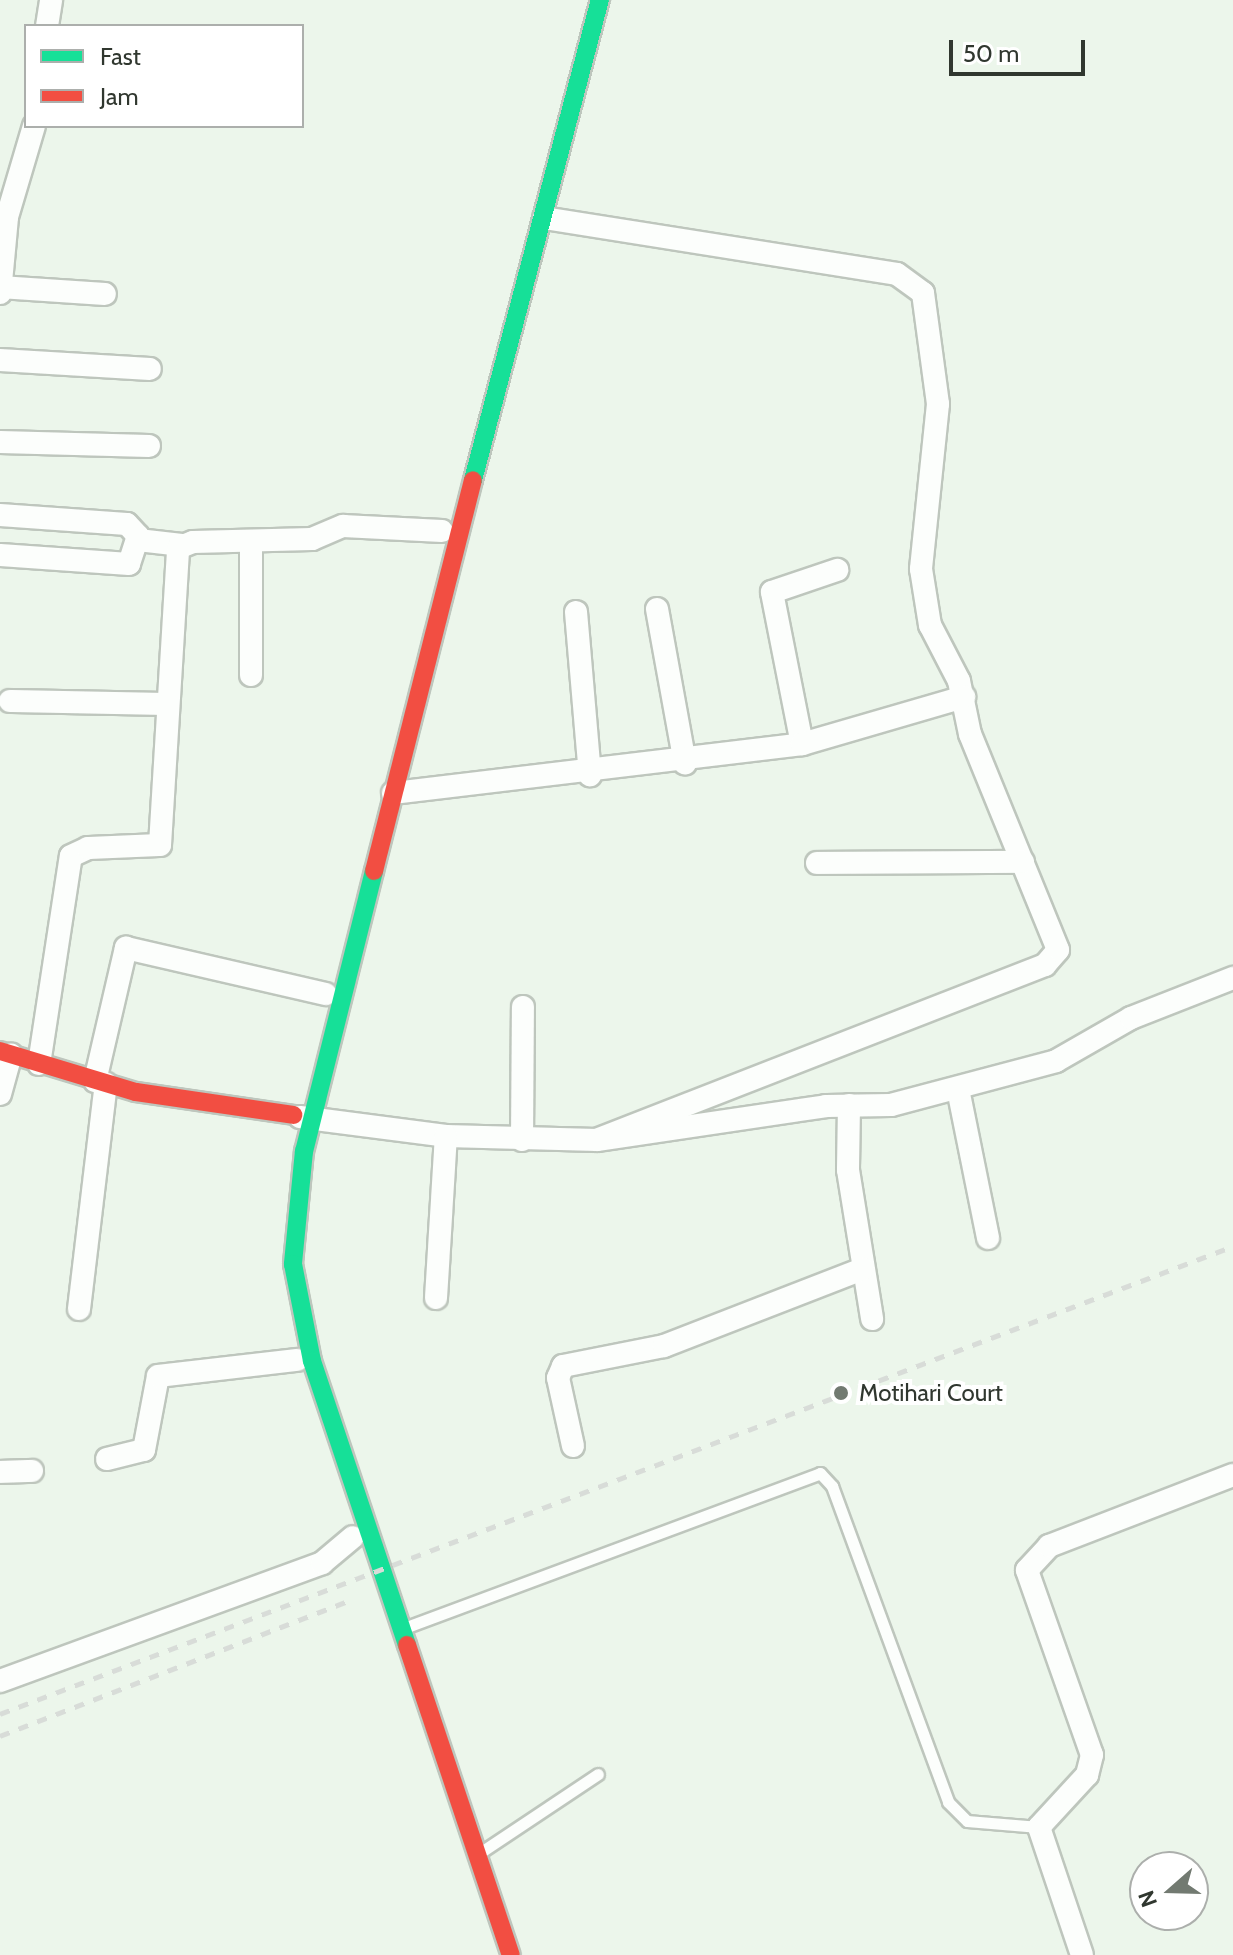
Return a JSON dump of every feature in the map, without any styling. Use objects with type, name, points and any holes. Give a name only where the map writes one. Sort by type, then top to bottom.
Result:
[{"type":"main road","points":[[491,1955],[297,1360],[277,1256],[326,994],[442,531],[581,0]]},
{"type":"main road","points":[[511,1955],[401,1629],[302,1319],[294,1228],[302,1118],[393,793],[600,0]]},
{"type":"main road","points":[[5,1052],[101,1082],[302,1118]]},
{"type":"street","points":[[47,24],[51,0]]},
{"type":"street","points":[[0,293],[6,198],[33,128]]},
{"type":"street","points":[[544,218],[897,274],[919,287],[938,404],[922,581],[932,637],[964,697],[970,734],[1057,942],[1052,961],[597,1140]]},
{"type":"street","points":[[0,287],[105,294]]},
{"type":"street","points":[[0,360],[150,369]]},
{"type":"street","points":[[0,442],[149,446]]},
{"type":"street","points":[[0,515],[127,524],[138,540],[182,545],[317,539],[343,526],[442,531]]},
{"type":"street","points":[[0,555],[129,564],[138,540]]},
{"type":"street","points":[[251,541],[251,675]]},
{"type":"street","points":[[39,1064],[71,856],[82,849],[160,845],[172,564],[182,545]]},
{"type":"street","points":[[802,744],[772,592],[837,570]]},
{"type":"street","points":[[657,609],[685,763]]},
{"type":"street","points":[[576,612],[590,775]]},
{"type":"street","points":[[393,793],[590,775],[802,744],[964,697]]},
{"type":"street","points":[[10,701],[168,704]]},
{"type":"street","points":[[817,863],[1023,862]]},
{"type":"street","points":[[79,1309],[101,1082],[126,948],[326,994]]},
{"type":"street","points":[[302,1118],[446,1136],[597,1140],[849,1105],[891,1105],[1069,1056],[1131,1018],[1233,978]]},
{"type":"street","points":[[522,1140],[523,1007]]},
{"type":"street","points":[[0,1094],[5,1052]]},
{"type":"street","points":[[958,1089],[988,1238]]},
{"type":"street","points":[[849,1105],[848,1170],[872,1319]]},
{"type":"street","points":[[436,1298],[446,1136]]},
{"type":"street","points":[[573,1446],[558,1378],[563,1366],[664,1346],[863,1269]]},
{"type":"street","points":[[107,1459],[144,1450],[158,1376],[297,1360]]},
{"type":"street","points":[[0,1472],[32,1471]]},
{"type":"street","points":[[1082,1955],[1039,1827],[1087,1775],[1092,1755],[1034,1600],[1030,1561],[1049,1546],[1233,1475]]},
{"type":"street","points":[[0,1681],[322,1563],[353,1537]]},
{"type":"lane","points":[[401,1629],[820,1473],[832,1486],[948,1802],[967,1821],[1039,1827]]},
{"type":"lane","points":[[477,1855],[598,1774]]},
{"type":"railway","points":[[0,1714],[1233,1246]]},
{"type":"railway","points":[[0,1736],[350,1600]]},
{"type":"traffic: fast","points":[[473,480],[600,0]]},
{"type":"traffic: fast","points":[[374,871],[304,1151],[293,1264],[312,1361],[407,1645]]},
{"type":"traffic: jam","points":[[374,871],[473,480]]},
{"type":"traffic: jam","points":[[0,1051],[136,1092],[293,1115]]},
{"type":"traffic: jam","points":[[407,1645],[511,1955]]},
{"type":"place","name":"Motihari Court","points":[[841,1393]]}]
